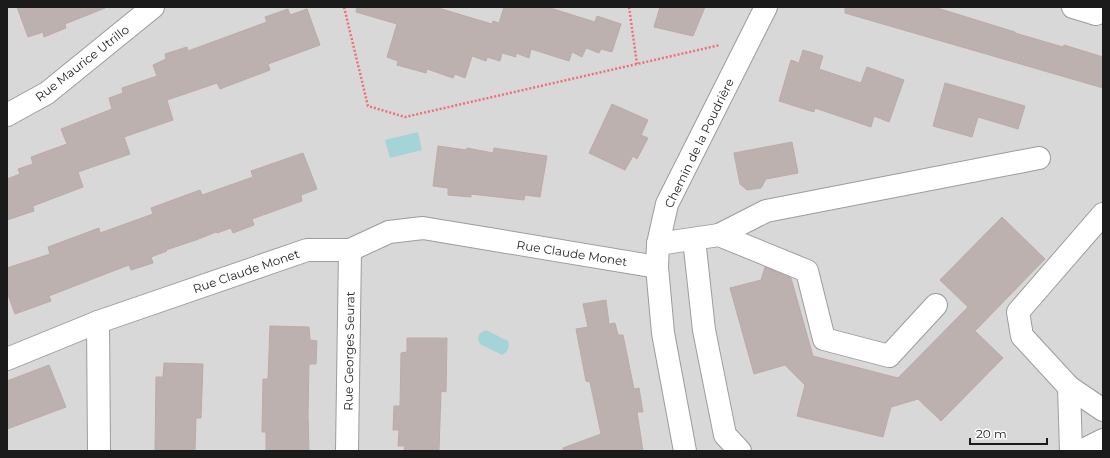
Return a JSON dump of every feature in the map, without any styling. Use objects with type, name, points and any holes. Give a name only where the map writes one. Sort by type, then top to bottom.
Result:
[{"type":"street","name":"Rue Maurice Utrillo","points":[[7,115],[47,93],[153,7]]},
{"type":"street","name":"Chemin de la Poudrière","points":[[685,451],[663,333],[657,267],[658,244],[667,204],[766,7]]},
{"type":"street","points":[[1073,7],[1096,14]]},
{"type":"street","points":[[658,244],[719,235],[766,211],[1040,158]]},
{"type":"street","points":[[1103,214],[1018,312],[1022,336],[1069,387],[1103,410]]},
{"type":"street","name":"Rue Claude Monet","points":[[7,358],[98,322],[307,250],[350,250],[389,232],[423,228],[657,267]]},
{"type":"street","points":[[719,235],[807,271],[824,339],[889,356],[936,305]]},
{"type":"street","points":[[694,239],[704,330],[725,435],[740,451]]},
{"type":"street","name":"Rue Georges Seurat","points":[[347,451],[350,250]]},
{"type":"street","points":[[98,322],[99,451]]},
{"type":"street","points":[[1069,387],[1071,451]]},
{"type":"street","points":[[1081,451],[1103,440]]},
{"type":"path","points":[[344,7],[368,106],[405,117],[750,38]]},
{"type":"path","points":[[629,7],[637,64]]},
{"type":"shaded area","points":[[7,7],[1103,7],[1103,451],[7,451]]},
{"type":"water","points":[[418,132],[422,150],[390,158],[385,140]]},
{"type":"water","points":[[486,330],[508,341],[509,346],[506,352],[502,355],[480,344],[478,339],[480,333]]},
{"type":"building","points":[[17,7],[105,8],[65,24],[66,28],[44,37],[43,32],[28,37]]},
{"type":"building","points":[[357,7],[435,7],[492,24],[493,21],[499,23],[504,7],[547,7],[595,22],[597,16],[621,24],[612,52],[601,49],[599,53],[586,48],[582,57],[572,52],[569,61],[531,49],[529,58],[516,53],[516,57],[502,53],[500,61],[487,57],[486,61],[472,56],[465,78],[455,74],[453,78],[427,69],[426,73],[397,65],[398,61],[387,57],[397,24],[356,12]]},
{"type":"building","points":[[660,7],[705,7],[693,36],[654,27]]},
{"type":"building","points":[[845,7],[934,7],[1015,33],[1063,47],[1064,45],[1103,57],[1103,88],[845,13]]},
{"type":"building","points":[[288,9],[290,15],[307,9],[320,45],[268,64],[270,70],[220,89],[217,83],[167,100],[173,120],[124,137],[130,154],[78,172],[83,187],[33,206],[34,211],[7,220],[7,179],[20,174],[18,169],[33,164],[31,157],[67,144],[61,129],[112,109],[109,98],[123,93],[122,88],[157,76],[153,65],[166,59],[165,54],[187,47],[188,51],[267,22],[265,17]]},
{"type":"building","points":[[803,50],[823,56],[819,69],[861,83],[867,67],[904,80],[889,122],[874,116],[871,127],[815,108],[814,112],[779,101],[791,60],[799,63]]},
{"type":"building","points":[[945,83],[1025,106],[1018,129],[978,117],[972,137],[933,126]]},
{"type":"building","points":[[612,104],[648,120],[641,135],[648,138],[637,159],[633,156],[625,170],[589,153]]},
{"type":"building","points":[[792,142],[798,173],[766,179],[761,188],[747,190],[740,184],[734,153]]},
{"type":"building","points":[[438,146],[466,150],[467,148],[493,153],[494,148],[547,156],[540,197],[525,195],[524,200],[471,194],[471,197],[448,195],[448,188],[433,186]]},
{"type":"building","points":[[303,153],[317,189],[301,195],[302,201],[252,219],[254,225],[233,233],[231,228],[217,233],[216,232],[166,250],[167,251],[151,257],[153,263],[131,270],[129,265],[49,296],[51,301],[15,314],[7,292],[7,268],[50,254],[48,247],[99,228],[100,233],[153,214],[151,208],[200,190],[202,195],[253,177],[251,171]]},
{"type":"building","points":[[1002,217],[1045,259],[975,331],[1003,358],[941,421],[918,399],[891,407],[883,437],[797,416],[805,385],[785,365],[754,374],[730,288],[761,280],[765,267],[791,278],[813,356],[898,378],[968,307],[940,280]]},
{"type":"building","points":[[606,300],[609,324],[615,323],[618,335],[623,335],[634,389],[639,388],[643,412],[637,412],[643,451],[563,451],[563,448],[601,434],[590,382],[586,381],[576,329],[588,327],[583,304]]},
{"type":"building","points":[[270,326],[309,327],[310,340],[317,341],[316,364],[309,364],[309,451],[266,451],[266,432],[262,432],[263,379],[268,379]]},
{"type":"building","points":[[407,338],[447,338],[446,392],[441,391],[439,451],[404,451],[405,446],[398,446],[399,430],[393,430],[394,406],[400,406],[401,353],[407,352]]},
{"type":"building","points":[[164,363],[203,364],[201,418],[196,418],[195,451],[155,451],[156,377],[163,377]]},
{"type":"building","points":[[49,365],[66,407],[7,429],[7,381]]}]
